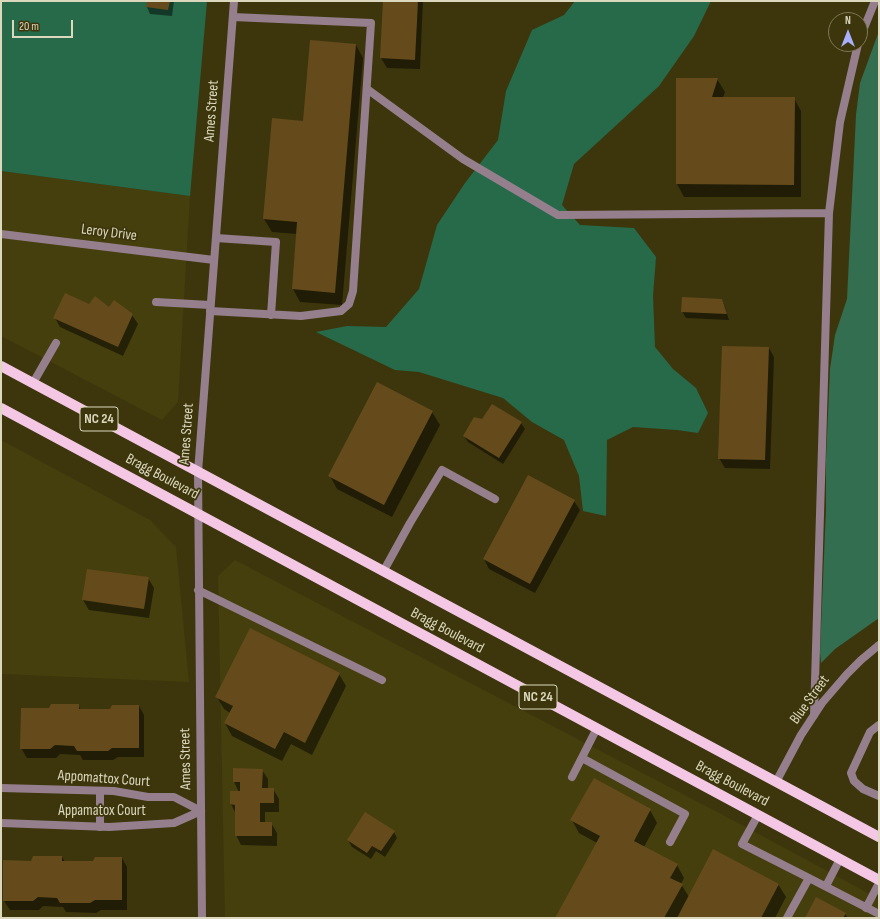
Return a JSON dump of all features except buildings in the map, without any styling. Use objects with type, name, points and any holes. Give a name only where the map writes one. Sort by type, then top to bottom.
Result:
[{"type":"main road","name":"Bragg Boulevard","points":[[1,366],[879,837]]},
{"type":"main road","name":"Bragg Boulevard","points":[[1,408],[879,881]]},
{"type":"street","name":"Ames Street","points":[[202,918],[197,513],[198,472],[234,1]]},
{"type":"street","points":[[868,18],[875,1]]},
{"type":"street","points":[[156,302],[271,315],[301,316],[341,311],[349,304],[353,291],[371,23],[233,17]]},
{"type":"street","points":[[814,715],[829,213],[840,122],[856,52]]},
{"type":"street","points":[[367,89],[463,159],[558,214],[829,213]]},
{"type":"street","name":"Leroy Drive","points":[[1,234],[214,260]]},
{"type":"street","points":[[216,238],[276,242],[271,315]]},
{"type":"street","points":[[33,383],[56,344]]},
{"type":"street","points":[[384,572],[410,523],[442,470],[495,500]]},
{"type":"street","points":[[198,590],[382,680]]},
{"type":"street","name":"Blue Street","points":[[776,782],[814,715],[826,698],[861,660],[879,645]]},
{"type":"street","points":[[879,725],[870,732],[852,773],[854,781],[863,788],[879,796]]},
{"type":"street","points":[[572,777],[597,728]]},
{"type":"street","points":[[582,758],[685,814],[670,842]]},
{"type":"street","name":"Appomattox Court","points":[[1,788],[100,790],[148,797],[174,797],[201,811]]},
{"type":"street","points":[[100,790],[100,827]]},
{"type":"street","name":"Appamatox Court","points":[[1,823],[100,827],[174,823],[201,811]]},
{"type":"street","points":[[758,815],[742,844],[879,914]]},
{"type":"street","points":[[826,886],[840,859]]},
{"type":"street","points":[[787,918],[810,878]]},
{"type":"street","points":[[866,908],[879,881]]},
{"type":"shaded area","points":[[1,171],[190,196],[178,402],[162,420],[1,336]]},
{"type":"shaded area","points":[[1,440],[150,520],[176,547],[189,682],[1,674]]},
{"type":"shaded area","points":[[235,560],[742,825],[879,899],[879,918],[225,918],[218,576]]},
{"type":"green space","points":[[1,1],[207,1],[190,196],[1,171]]},
{"type":"green space","points":[[575,1],[711,1],[694,36],[659,86],[574,164],[562,205],[580,225],[634,228],[656,257],[653,296],[655,347],[673,369],[696,388],[708,413],[698,433],[633,427],[607,440],[606,516],[583,511],[579,476],[564,440],[532,422],[503,398],[419,372],[395,370],[316,332],[347,326],[386,327],[419,289],[437,225],[465,183],[498,140],[506,91],[532,30],[564,15]]},
{"type":"green space","points":[[879,31],[879,618],[835,649],[821,663],[820,652],[830,369],[835,335],[847,299],[856,115],[860,83]]}]
